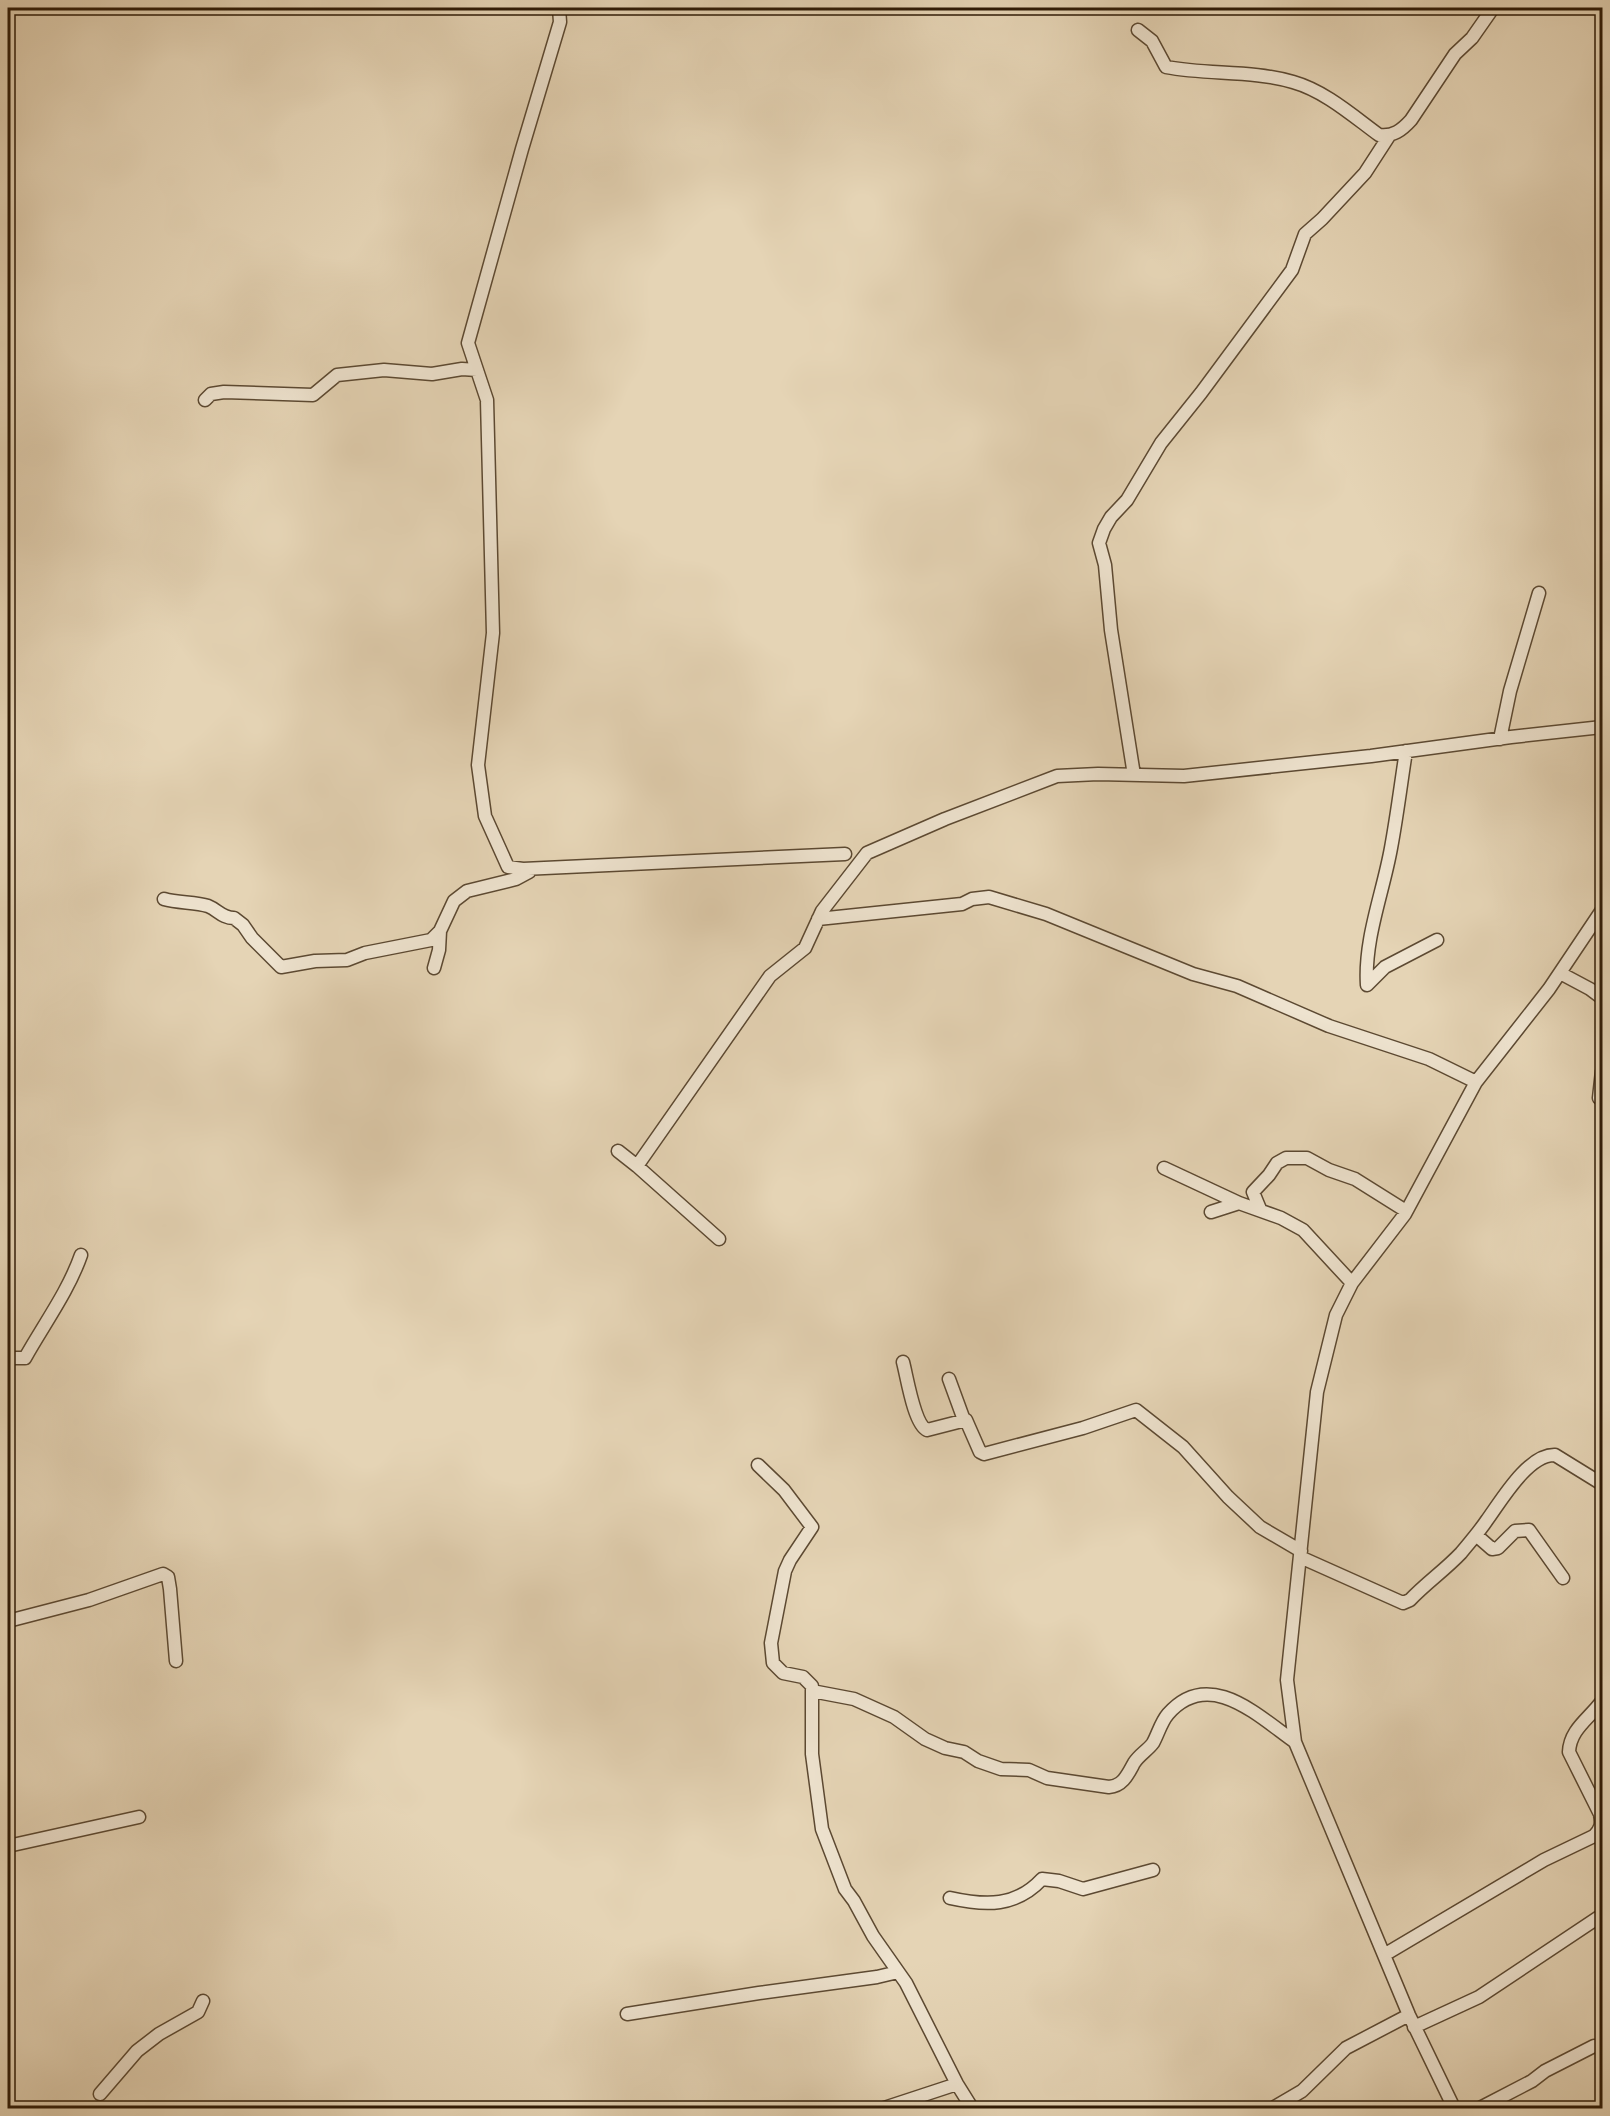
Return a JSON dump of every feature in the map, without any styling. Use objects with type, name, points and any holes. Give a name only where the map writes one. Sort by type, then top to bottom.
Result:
[{"type":"street","points":[[559,8],[560,22],[468,343],[487,400],[493,633],[478,765],[485,816],[508,867],[523,869],[845,854]]},
{"type":"street","points":[[1134,775],[1111,630],[1106,565],[1099,543],[1104,529],[1111,517],[1127,500],[1161,442],[1201,393],[1292,270],[1305,234],[1323,219],[1365,173],[1389,136],[1404,128],[1411,120],[1455,54],[1472,38],[1493,8]]},
{"type":"street","points":[[1138,30],[1152,41],[1166,67],[1187,71],[1256,75],[1294,82],[1321,94],[1379,135],[1389,136]]},
{"type":"street","points":[[205,400],[211,394],[224,392],[313,395],[337,375],[384,370],[432,374],[462,369],[477,370]]},
{"type":"street","points":[[1500,738],[1510,691],[1539,593]]},
{"type":"street","points":[[637,1166],[770,976],[805,948],[822,911],[867,853],[945,819],[1057,776],[1098,774],[1184,776],[1602,727]]},
{"type":"street","points":[[1406,751],[1391,848],[1376,910],[1366,967],[1368,985],[1385,967],[1437,940]]},
{"type":"street","points":[[434,968],[439,950],[440,931],[454,901],[467,891],[516,879],[529,872],[523,869]]},
{"type":"street","points":[[818,920],[962,904],[972,898],[989,897],[1003,900],[1057,918],[1193,974],[1237,986],[1329,1026],[1429,1059],[1476,1082]]},
{"type":"street","points":[[164,899],[207,906],[226,918],[234,918],[281,967],[315,961],[347,960],[365,953],[430,939],[440,931]]},
{"type":"street","points":[[1454,2109],[1411,2021],[1295,1742],[1287,1680],[1317,1392],[1336,1315],[1352,1283],[1406,1211],[1476,1082],[1560,973],[1602,910]]},
{"type":"street","points":[[1560,973],[1602,998]]},
{"type":"street","points":[[1599,1098],[1602,1071]]},
{"type":"street","points":[[618,1151],[719,1239]]},
{"type":"street","points":[[1260,1209],[1254,1192],[1277,1163],[1286,1158],[1307,1158],[1329,1170],[1355,1179],[1406,1211]]},
{"type":"street","points":[[1164,1168],[1303,1230],[1352,1283]]},
{"type":"street","points":[[1211,1212],[1239,1203]]},
{"type":"street","points":[[8,1358],[25,1358],[60,1300],[81,1255]]},
{"type":"street","points":[[903,1362],[917,1420],[923,1429],[927,1430],[964,1420]]},
{"type":"street","points":[[949,1379],[964,1420],[980,1452],[989,1454],[1083,1428],[1136,1410],[1183,1447],[1228,1497],[1260,1527],[1300,1554],[1403,1603],[1410,1600],[1440,1574],[1476,1535],[1512,1485],[1541,1458],[1555,1455],[1602,1484]]},
{"type":"street","points":[[758,1465],[784,1490],[812,1527],[785,1571],[771,1643],[773,1663],[783,1673],[803,1677],[812,1686],[812,1754],[822,1829],[845,1889],[873,1936],[906,1983],[972,2109]]},
{"type":"street","points":[[1476,1535],[1492,1549],[1498,1548],[1515,1531],[1529,1530],[1563,1578]]},
{"type":"street","points":[[8,1622],[89,1600],[163,1574],[168,1577],[170,1589],[176,1661]]},
{"type":"street","points":[[812,1692],[854,1699],[894,1717],[925,1739],[945,1748],[964,1752],[978,1761],[1001,1769],[1029,1770],[1047,1778],[1109,1787],[1115,1786],[1127,1777],[1135,1762],[1152,1744],[1167,1715],[1189,1696],[1214,1693],[1241,1704],[1295,1742]]},
{"type":"street","points":[[1384,1955],[1544,1860],[1593,1836],[1601,1836],[1601,1813],[1569,1752],[1570,1741],[1575,1731],[1602,1701]]},
{"type":"street","points":[[8,1846],[139,1817]]},
{"type":"street","points":[[950,1898],[971,1902],[1016,1900],[1032,1890],[1042,1879],[1059,1881],[1083,1889],[1153,1870]]},
{"type":"street","points":[[1273,2109],[1302,2091],[1346,2048],[1411,2021],[1479,1997],[1602,1915]]},
{"type":"street","points":[[627,2014],[898,1972]]},
{"type":"street","points":[[100,2094],[137,2051],[159,2034],[198,2012],[203,2001]]},
{"type":"street","points":[[1480,2109],[1532,2081],[1545,2071],[1594,2046]]},
{"type":"street","points":[[884,2109],[957,2084]]}]
